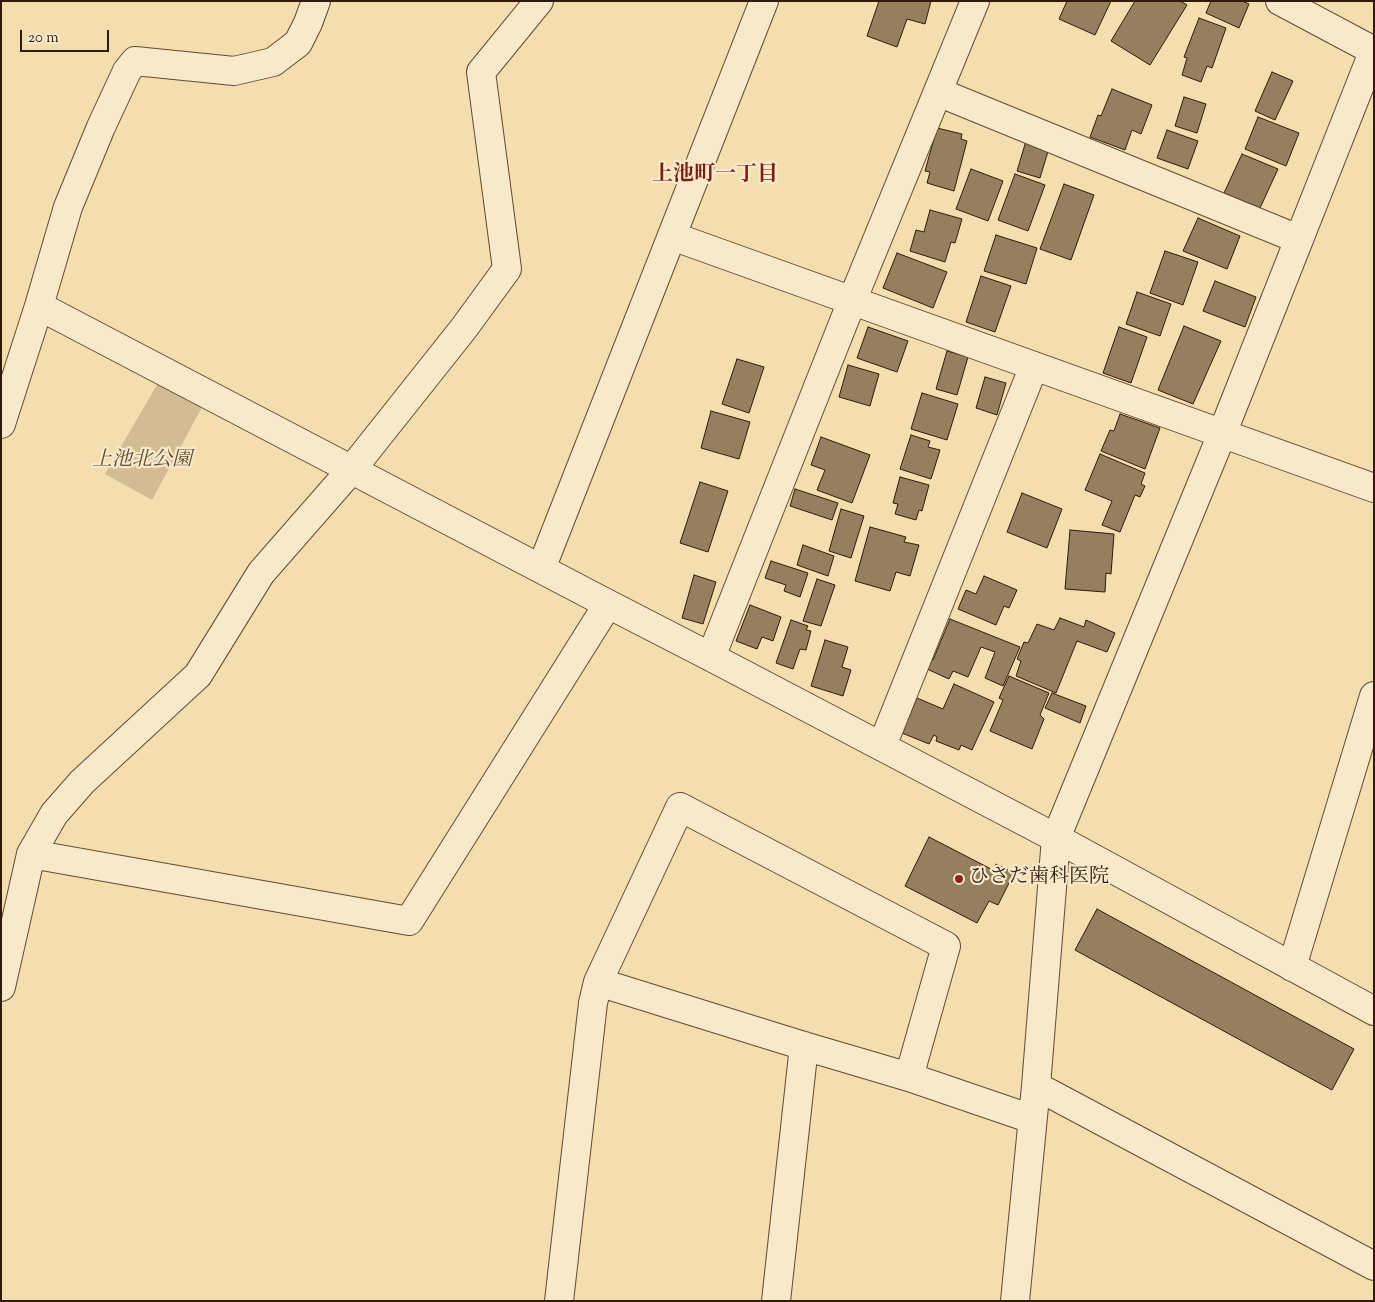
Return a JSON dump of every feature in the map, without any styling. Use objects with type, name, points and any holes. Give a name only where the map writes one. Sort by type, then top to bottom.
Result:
[{"type":"street","points":[[1,424],[40,306],[68,206],[127,71],[135,61],[234,72],[273,62],[298,43],[316,1]]},
{"type":"street","points":[[1,987],[9,919],[22,891],[31,854],[54,814],[82,782],[198,675],[262,572],[352,469],[464,328],[506,269],[480,72],[539,1]]},
{"type":"street","points":[[541,570],[764,1]]},
{"type":"street","points":[[711,657],[852,301],[975,1]]},
{"type":"street","points":[[1015,1301],[1036,1086],[1056,838],[1222,434],[1374,50],[1280,1]]},
{"type":"street","points":[[938,92],[1298,240]]},
{"type":"street","points":[[672,236],[1374,488]]},
{"type":"street","points":[[40,306],[541,570],[882,746],[1056,838],[1374,1011]]},
{"type":"street","points":[[882,746],[1034,366]]},
{"type":"street","points":[[31,854],[409,921],[608,604]]},
{"type":"street","points":[[1292,967],[1374,696]]},
{"type":"street","points":[[559,1301],[593,1003],[598,982],[680,807],[946,946],[909,1077]]},
{"type":"street","points":[[598,982],[909,1077],[1032,1119]]},
{"type":"street","points":[[776,1301],[804,1046]]},
{"type":"street","points":[[1036,1086],[1374,1266]]},
{"type":"green space","name":"上池北公園","points":[[165,371],[209,394],[152,500],[105,474]]},
{"type":"building","points":[[879,1],[931,1],[925,24],[907,19],[897,47],[867,36]]},
{"type":"building","points":[[1067,1],[1111,1],[1095,35],[1059,19]]},
{"type":"building","points":[[1135,1],[1180,1],[1187,5],[1150,65],[1111,41]]},
{"type":"building","points":[[1211,1],[1242,1],[1249,4],[1239,28],[1206,13]]},
{"type":"building","points":[[1199,18],[1226,28],[1212,68],[1207,66],[1201,82],[1182,75],[1187,58],[1184,57]]},
{"type":"building","points":[[1272,72],[1293,81],[1275,120],[1255,111]]},
{"type":"building","points":[[1112,89],[1152,105],[1141,134],[1132,130],[1125,150],[1090,137],[1098,115],[1101,116]]},
{"type":"building","points":[[1184,97],[1206,104],[1197,133],[1175,126]]},
{"type":"building","points":[[1258,117],[1299,133],[1286,166],[1245,149]]},
{"type":"building","points":[[937,128],[962,134],[961,139],[967,141],[954,191],[927,183],[930,172],[925,171]]},
{"type":"building","points":[[1167,130],[1198,141],[1188,169],[1157,158]]},
{"type":"building","points":[[1026,141],[1049,148],[1040,178],[1017,171]]},
{"type":"building","points":[[1242,154],[1278,169],[1260,208],[1224,193]]},
{"type":"building","points":[[971,169],[1003,181],[988,221],[956,209]]},
{"type":"building","points":[[1015,174],[1045,185],[1028,231],[998,220]]},
{"type":"building","points":[[1064,184],[1094,195],[1071,260],[1040,249]]},
{"type":"building","points":[[930,210],[962,219],[955,243],[951,242],[945,262],[910,251],[916,230],[924,232]]},
{"type":"building","points":[[1198,218],[1240,236],[1227,269],[1183,251]]},
{"type":"building","points":[[996,235],[1037,248],[1026,284],[984,271]]},
{"type":"building","points":[[1165,251],[1198,262],[1183,305],[1150,293]]},
{"type":"building","points":[[897,253],[947,272],[933,308],[883,288]]},
{"type":"building","points":[[981,276],[1011,286],[995,332],[966,322]]},
{"type":"building","points":[[1215,281],[1256,297],[1245,327],[1203,311]]},
{"type":"building","points":[[1137,292],[1171,304],[1160,336],[1126,324]]},
{"type":"building","points":[[1184,326],[1221,341],[1193,404],[1158,390]]},
{"type":"building","points":[[868,327],[908,341],[897,372],[857,358]]},
{"type":"building","points":[[1119,327],[1147,337],[1131,383],[1103,373]]},
{"type":"building","points":[[947,351],[968,357],[957,395],[936,389]]},
{"type":"building","points":[[737,359],[764,367],[749,413],[722,404]]},
{"type":"building","points":[[848,365],[879,374],[870,406],[839,397]]},
{"type":"building","points":[[985,377],[1006,383],[997,415],[976,408]]},
{"type":"building","points":[[922,393],[958,404],[947,440],[911,429]]},
{"type":"building","points":[[711,411],[750,422],[739,459],[701,448]]},
{"type":"building","points":[[1120,414],[1160,428],[1145,469],[1101,451],[1110,430],[1114,431]]},
{"type":"building","points":[[911,435],[930,441],[928,447],[940,450],[931,479],[900,469]]},
{"type":"building","points":[[821,437],[870,455],[852,503],[817,490],[825,470],[811,465]]},
{"type":"building","points":[[1100,454],[1145,473],[1141,484],[1145,486],[1140,497],[1135,495],[1120,532],[1102,525],[1112,501],[1085,490]]},
{"type":"building","points":[[900,477],[929,485],[922,511],[919,510],[916,520],[895,514],[898,504],[893,503]]},
{"type":"building","points":[[700,482],[728,491],[708,552],[680,543]]},
{"type":"building","points":[[795,489],[838,503],[832,520],[790,506]]},
{"type":"building","points":[[1022,493],[1062,509],[1047,548],[1007,532]]},
{"type":"building","points":[[841,509],[864,516],[851,558],[829,551]]},
{"type":"building","points":[[870,527],[906,537],[904,542],[919,545],[910,576],[896,572],[890,591],[855,581]]},
{"type":"building","points":[[1070,530],[1114,534],[1111,574],[1106,573],[1105,592],[1065,589]]},
{"type":"building","points":[[803,545],[834,556],[828,576],[797,565]]},
{"type":"building","points":[[771,561],[808,573],[800,597],[784,591],[786,585],[765,578]]},
{"type":"building","points":[[694,575],[716,582],[703,624],[682,618]]},
{"type":"building","points":[[984,576],[1017,590],[1009,608],[1004,606],[996,625],[958,609],[966,590],[976,594]]},
{"type":"building","points":[[817,579],[835,585],[821,626],[803,621]]},
{"type":"building","points":[[750,605],[781,617],[773,641],[762,637],[757,649],[736,641]]},
{"type":"building","points":[[1060,618],[1084,627],[1086,620],[1115,633],[1107,652],[1077,641],[1056,693],[1016,676],[1021,661],[1017,659],[1024,642],[1028,643],[1037,624],[1054,630]]},
{"type":"building","points":[[950,619],[1020,647],[1003,686],[985,678],[995,652],[981,647],[968,677],[953,671],[949,679],[927,669],[930,659],[933,660]]},
{"type":"building","points":[[791,620],[808,626],[806,630],[811,631],[806,650],[800,649],[793,669],[776,663]]},
{"type":"building","points":[[825,640],[848,647],[842,667],[851,670],[843,696],[811,686]]},
{"type":"building","points":[[1009,676],[1049,693],[1040,715],[1044,719],[1032,749],[990,731],[1003,700],[999,698]]},
{"type":"building","points":[[954,684],[994,702],[972,750],[961,745],[959,750],[936,741],[937,737],[934,735],[929,744],[902,733],[917,698],[943,709]]},
{"type":"building","points":[[1052,693],[1086,706],[1080,723],[1045,708]]},
{"type":"building","name":"ひさだ歯科医院","points":[[929,837],[993,870],[996,864],[1014,873],[998,905],[989,901],[977,923],[905,886]]},
{"type":"building","points":[[1097,909],[1354,1049],[1332,1090],[1075,950]]},
{"type":"place","name":"ひさだ歯科医院","points":[[959,879]]},
{"type":"district","name":"上池町一丁目","points":[[715,176]]}]
